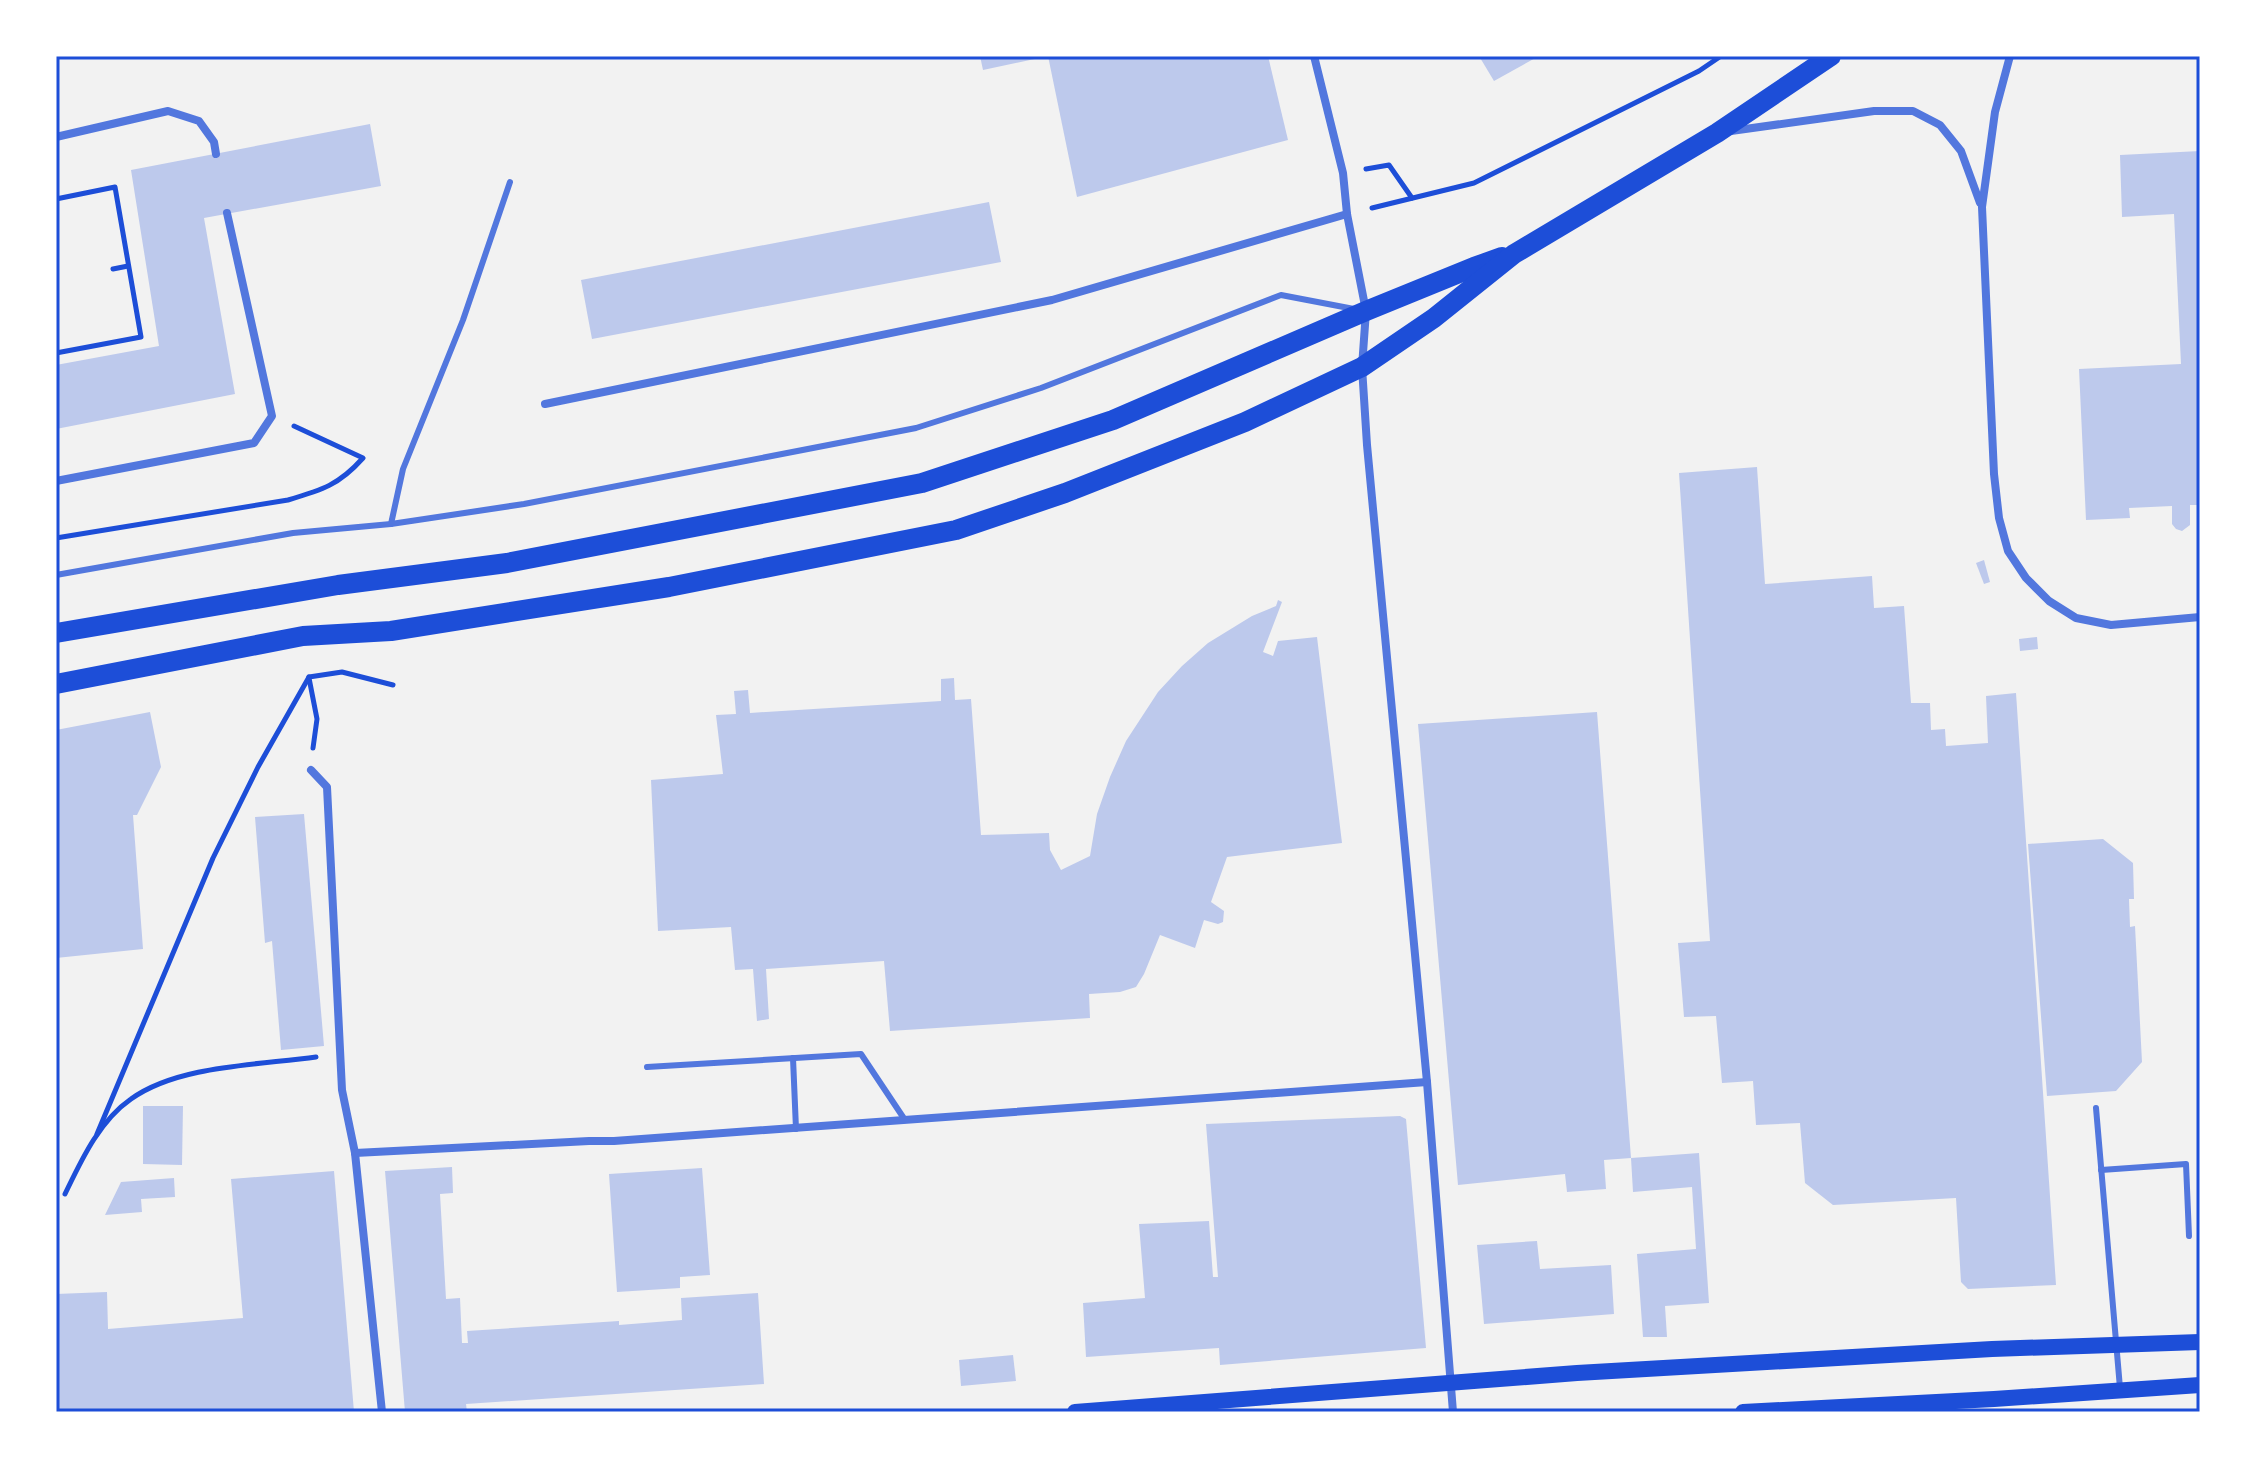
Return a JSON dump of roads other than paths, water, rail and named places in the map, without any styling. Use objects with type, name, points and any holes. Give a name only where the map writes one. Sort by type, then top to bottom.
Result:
[{"type":"main road","points":[[56,684],[303,636],[391,631],[669,587],[956,530],[1065,493],[1231,428],[1362,367],[1434,318],[1514,254],[1717,133],[1831,56]]},
{"type":"main road","points":[[56,633],[338,585],[507,563],[922,483],[1113,420],[1366,311],[1514,254]]},
{"type":"main road","points":[[1075,1412],[1577,1373],[1976,1350],[2200,1342]]},
{"type":"main road","points":[[1743,1412],[2200,1385]]},
{"type":"street","points":[[1314,56],[1343,173],[1347,214],[1366,311],[1362,367],[1369,461],[1427,1082],[1453,1412]]},
{"type":"street","points":[[2010,56],[1995,112],[1982,207],[1994,474],[1999,518],[2008,551],[2026,578],[2049,601],[2076,618],[2111,625],[2200,617]]},
{"type":"street","points":[[56,137],[168,111],[199,121],[214,142],[216,154]]},
{"type":"street","points":[[1717,133],[1874,111],[1913,111],[1940,125],[1961,151],[1982,207]]},
{"type":"street","points":[[56,481],[254,443],[272,416],[227,213]]},
{"type":"street","points":[[545,404],[1052,300],[1347,214]]},
{"type":"street","points":[[311,770],[327,787],[342,1090],[355,1153],[382,1412]]},
{"type":"street","points":[[355,1153],[796,1129],[1427,1082]]},
{"type":"lane","points":[[391,524],[403,469],[463,320],[510,182]]},
{"type":"lane","points":[[56,575],[293,533],[391,524],[554,499],[916,428],[1041,388],[1281,295],[1366,311]]},
{"type":"lane","points":[[647,1067],[861,1054],[905,1120]]},
{"type":"lane","points":[[793,1058],[796,1129]]},
{"type":"lane","points":[[2096,1108],[2120,1391]]},
{"type":"lane","points":[[2101,1170],[2186,1164],[2189,1236]]}]
